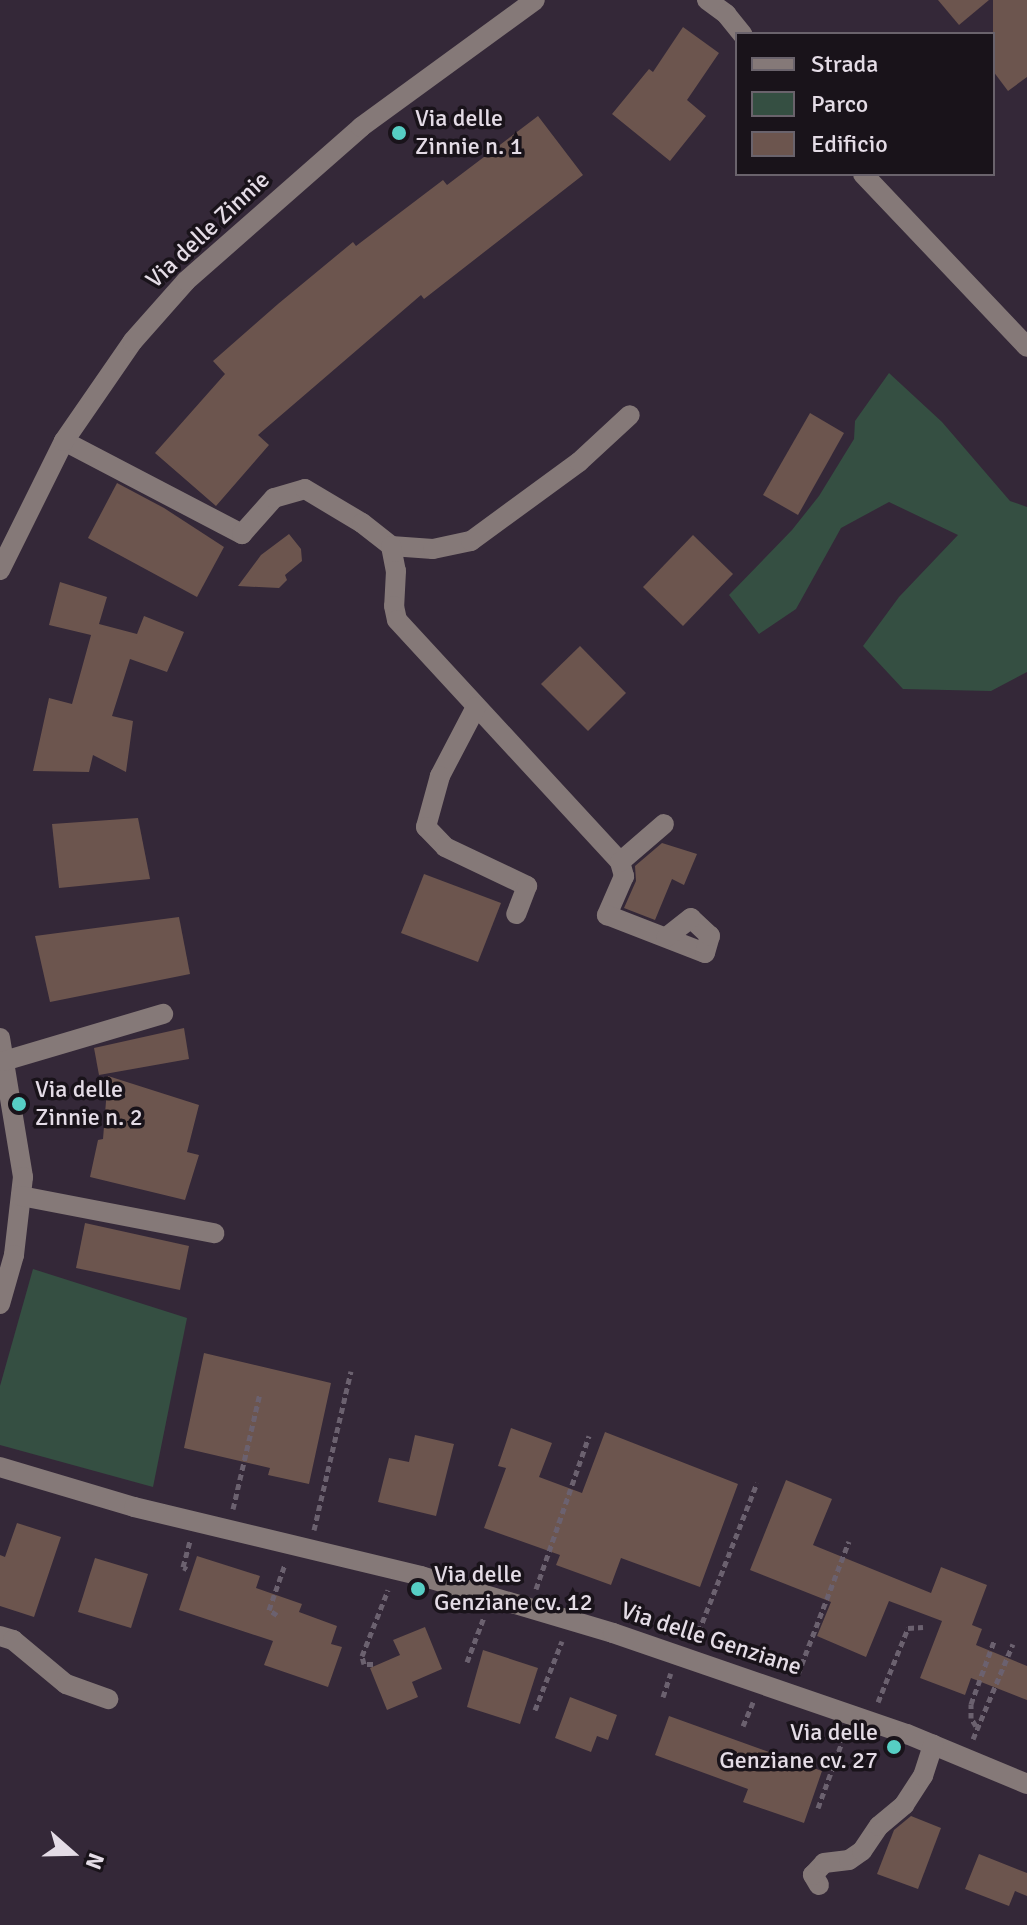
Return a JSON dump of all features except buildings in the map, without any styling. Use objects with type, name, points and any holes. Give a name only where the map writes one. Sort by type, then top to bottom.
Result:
[{"type":"street","name":"Via delle Zinnie","points":[[0,570],[64,441],[133,341],[186,281],[361,127],[535,0]]},
{"type":"street","points":[[707,0],[726,14],[740,32]]},
{"type":"street","points":[[865,176],[1027,347]]},
{"type":"street","points":[[64,441],[242,534],[274,498],[305,489],[362,523],[391,546],[433,549],[471,541],[579,462],[630,415]]},
{"type":"street","points":[[391,546],[396,571],[394,606],[397,620],[620,862],[624,876],[607,915],[667,937]]},
{"type":"street","points":[[476,707],[440,776],[426,827],[445,847],[527,886],[516,914]]},
{"type":"street","points":[[620,862],[664,824]]},
{"type":"street","points":[[4,1061],[163,1014]]},
{"type":"street","points":[[0,1038],[23,1177],[14,1255],[0,1304]]},
{"type":"street","points":[[21,1196],[214,1233]]},
{"type":"street","name":"Via delle Genziane","points":[[0,1467],[134,1507],[395,1570],[689,1657],[933,1745],[1027,1784]]},
{"type":"street","points":[[0,1636],[13,1640],[66,1684],[108,1699]]},
{"type":"street","points":[[819,1885],[813,1875],[824,1863],[849,1860],[862,1851],[879,1826],[904,1805],[923,1776],[933,1745]]},
{"type":"path","points":[[277,1615],[269,1610],[300,1546],[351,1371]]},
{"type":"path","points":[[229,1528],[260,1393]]},
{"type":"path","points":[[529,1609],[589,1436]]},
{"type":"path","points":[[689,1657],[757,1483]]},
{"type":"path","points":[[791,1693],[849,1541]]},
{"type":"path","points":[[373,1664],[364,1664],[362,1656],[395,1570]]},
{"type":"path","points":[[467,1662],[491,1598]]},
{"type":"path","points":[[535,1710],[570,1621]]},
{"type":"path","points":[[818,1808],[908,1628],[923,1627]]},
{"type":"path","points":[[977,1727],[971,1718],[971,1704],[994,1641]]},
{"type":"path","points":[[966,1758],[1013,1644]]},
{"type":"green space","points":[[889,373],[942,422],[1010,501],[1027,507],[1027,672],[991,691],[903,689],[863,646],[899,597],[958,535],[889,502],[841,528],[796,609],[759,634],[729,595],[792,530],[819,496],[854,439],[855,421]]},
{"type":"green space","points":[[33,1269],[187,1318],[153,1487],[0,1445],[0,1386]]},
{"type":"place","name":"Via delle Zinnie n. 1","points":[[399,133]]},
{"type":"place","name":"Via delle Zinnie n. 2","points":[[19,1104]]},
{"type":"place","name":"Via delle Genziane cv. 12","points":[[418,1589]]},
{"type":"place","name":"Via delle Genziane cv. 27","points":[[894,1747]]}]
